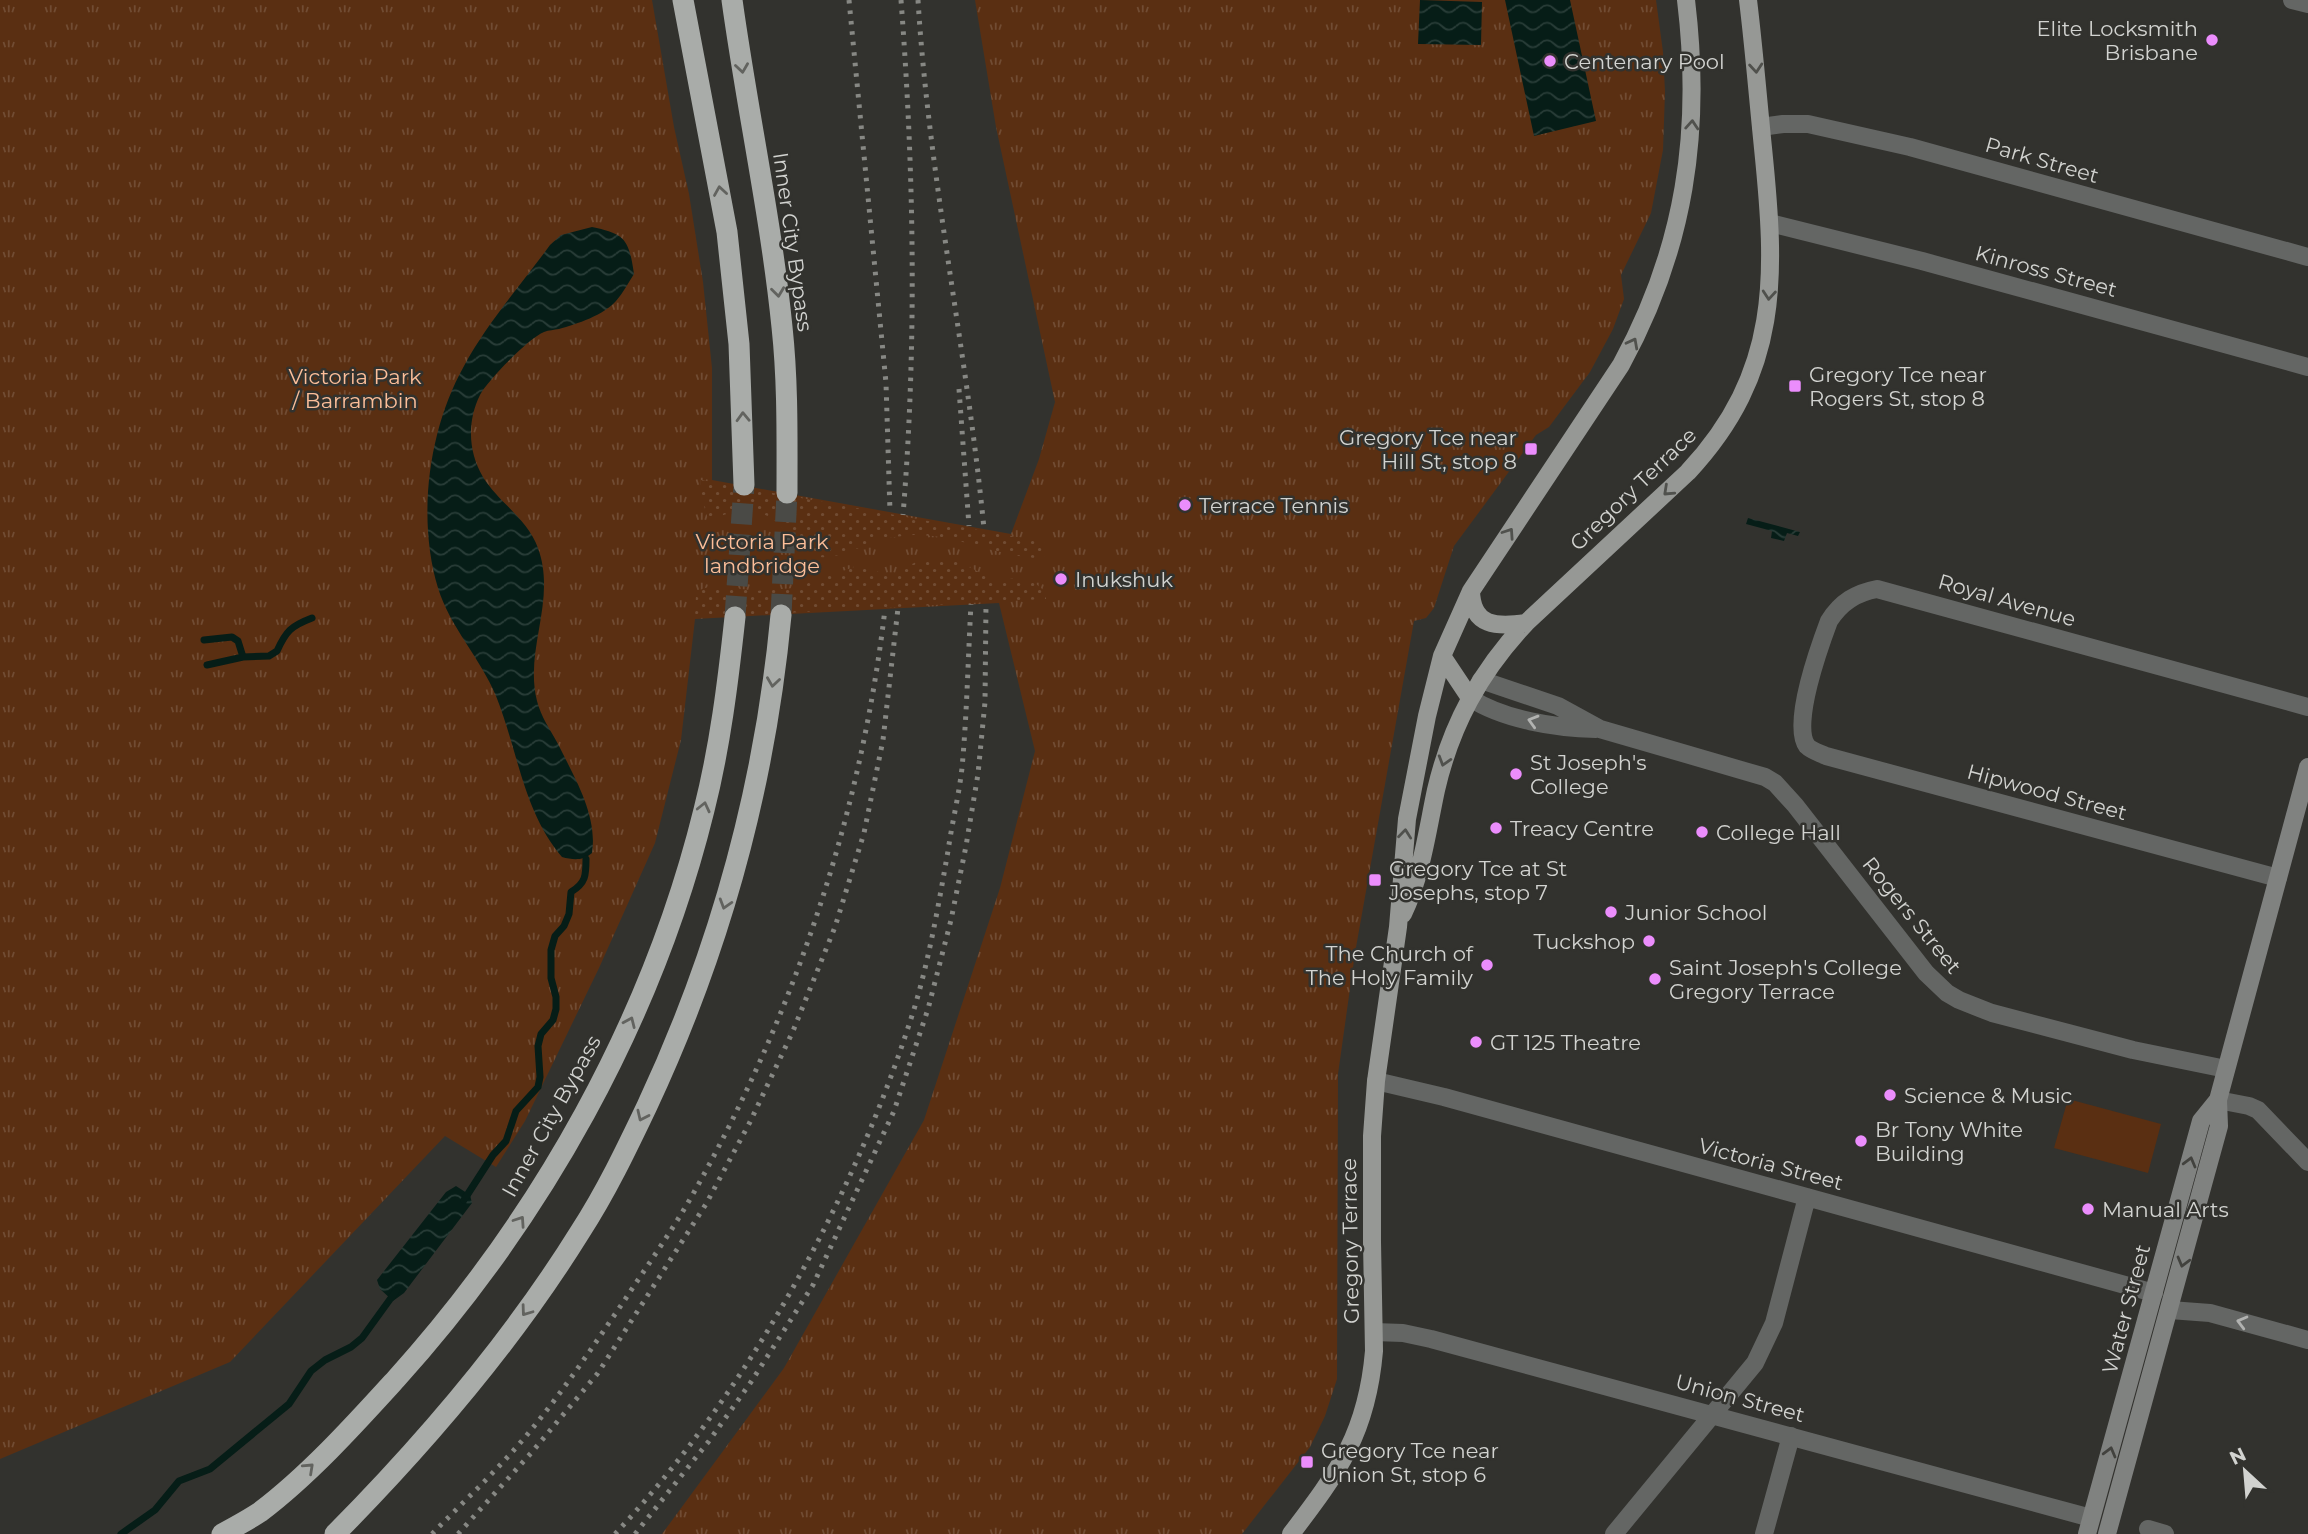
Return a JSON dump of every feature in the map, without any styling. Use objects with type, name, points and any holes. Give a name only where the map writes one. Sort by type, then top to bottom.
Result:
[{"type":"highway","points":[[683,0],[727,232],[739,344],[744,485]]},
{"type":"highway","name":"Inner City Bypass","points":[[732,0],[744,87],[772,246],[782,327],[788,415],[787,493]]},
{"type":"highway","points":[[335,1534],[427,1438],[475,1381],[537,1297],[581,1230],[625,1152],[685,1018],[710,954],[728,896],[766,727],[781,615]]},
{"type":"highway","name":"Inner City Bypass","points":[[222,1534],[258,1513],[335,1443],[438,1332],[523,1218],[595,1094],[644,990],[689,864],[704,810],[727,698],[735,617]]},
{"type":"highway","points":[[239,1534],[258,1513]]},
{"type":"main road","name":"Gregory Terrace","points":[[1291,1534],[1341,1464],[1354,1441],[1369,1393],[1374,1332],[1372,1229],[1376,1081],[1398,927],[1403,854],[1412,785],[1442,656],[1471,590],[1621,365],[1638,335],[1659,284],[1679,219],[1690,150],[1693,73],[1686,0]]},
{"type":"main road","name":"Gregory Terrace","points":[[1398,927],[1418,878],[1444,762],[1460,715],[1481,680],[1526,623],[1688,472],[1724,430],[1749,383],[1763,335],[1770,282],[1770,223],[1748,0]]},
{"type":"main road","points":[[1471,590],[1473,607],[1483,621],[1495,625],[1526,623]]},
{"type":"main road","points":[[1442,656],[1470,698]]},
{"type":"main road","name":"Rogers Street","points":[[1442,656],[1481,680]]},
{"type":"main road","name":"Water Street","points":[[2108,1534],[2219,1126],[2218,1100],[2308,767]]},
{"type":"main road","name":"Water Street","points":[[2089,1526],[2201,1121],[2218,1100]]},
{"type":"street","points":[[2292,0],[2308,4]]},
{"type":"street","name":"Park Street","points":[[1761,127],[1808,124],[1910,147],[2308,257]]},
{"type":"street","name":"Kinross Street","points":[[1770,223],[1923,261],[2308,367]]},
{"type":"street","name":"Royal Avenue","points":[[1807,745],[1801,731],[1802,712],[1829,621],[1835,611],[1856,594],[1877,589],[2308,707]]},
{"type":"street","name":"Rogers Street","points":[[1481,680],[1558,706],[1600,729],[1746,771],[1775,783],[1796,805],[1926,973],[1947,993],[1959,1000],[1993,1013],[2133,1050],[2226,1069]]},
{"type":"street","name":"Rogers Street","points":[[1470,698],[1496,711],[1549,726],[1600,729]]},
{"type":"street","name":"Hipwood Street","points":[[1807,745],[1826,756],[2278,878]]},
{"type":"street","name":"Victoria Street","points":[[1376,1081],[1444,1097],[2154,1293]]},
{"type":"street","points":[[2218,1100],[2258,1110],[2308,1162]]},
{"type":"street","points":[[1614,1534],[1755,1363],[1774,1324],[1807,1197]]},
{"type":"street","points":[[2170,1310],[2210,1313],[2308,1340]]},
{"type":"street","name":"Union Street","points":[[1374,1332],[1411,1334],[1714,1415],[2089,1526]]},
{"type":"street","points":[[1764,1534],[1791,1437]]},
{"type":"green space","points":[[0,0],[652,0],[703,282],[712,368],[712,480],[1011,534],[1039,459],[1055,402],[996,127],[975,0],[1656,0],[1665,92],[1663,150],[1651,213],[1621,275],[1624,299],[1613,329],[1590,372],[1549,427],[1536,435],[1454,546],[1434,608],[1426,618],[1414,621],[1355,953],[1338,1074],[1337,1379],[1325,1416],[1310,1447],[1242,1534],[662,1534],[784,1368],[924,1120],[1000,888],[1035,751],[999,603],[695,619],[681,740],[655,843],[599,968],[525,1121],[496,1167],[445,1136],[230,1362],[0,1459]]},
{"type":"green space","points":[[701,480],[1045,542],[1045,558],[1011,555],[930,535],[892,537],[839,555],[813,556],[799,550],[779,524],[763,514],[735,512],[709,522],[701,496]]},
{"type":"green space","points":[[936,558],[957,561],[995,580],[1022,578],[1046,592],[1046,599],[695,618],[696,594],[715,585],[755,591],[794,588],[857,566],[893,574],[916,562]]},
{"type":"green space","points":[[2068,1099],[2161,1124],[2148,1173],[2054,1148]]},
{"type":"water","points":[[1420,0],[1482,2],[1481,45],[1418,44]]},
{"type":"water","name":"Centenary Pool","points":[[1505,0],[1570,0],[1596,121],[1534,136]]},
{"type":"water","points":[[592,227],[624,240],[634,274],[619,298],[605,311],[574,324],[544,332],[509,360],[480,395],[471,426],[474,457],[483,477],[533,537],[543,568],[543,606],[534,663],[534,682],[543,718],[577,783],[588,811],[593,839],[592,853],[581,859],[574,859],[562,857],[538,820],[490,682],[443,602],[432,561],[428,504],[434,446],[442,418],[452,391],[473,350],[550,245],[561,235]]},
{"type":"water","points":[[1748,518],[1800,532],[1798,536],[1787,533],[1784,541],[1771,538],[1772,531],[1746,524]]},
{"type":"water","points":[[456,1186],[470,1195],[472,1203],[404,1293],[393,1301],[380,1289],[377,1280],[446,1192]]},
{"type":"waterway","points":[[204,640],[232,637],[238,641],[243,657],[269,656],[277,651],[290,630],[312,618]]},
{"type":"waterway","points":[[207,665],[243,657]]},
{"type":"waterway","points":[[464,1200],[493,1155],[506,1141],[516,1111],[538,1087],[538,1046],[541,1034],[553,1020],[556,1009],[551,978],[551,950],[555,936],[564,926],[569,914],[571,892],[584,878],[586,859]]},
{"type":"waterway","points":[[121,1534],[155,1510],[179,1481],[210,1469],[289,1404],[311,1371],[362,1338],[396,1291]]},
{"type":"tunnel","points":[[735,617],[744,485]]},
{"type":"tunnel","points":[[781,615],[787,493]]},
{"type":"railway","points":[[849,0],[886,383],[890,512]]},
{"type":"railway","points":[[901,0],[909,128],[912,257],[910,386],[903,515]]},
{"type":"railway","points":[[918,0],[939,199],[984,529]]},
{"type":"railway","points":[[959,389],[969,526]]},
{"type":"railway","points":[[615,1534],[664,1478],[754,1353],[830,1218],[891,1077],[925,967],[959,788],[971,604]]},
{"type":"railway","points":[[635,1534],[709,1441],[751,1382],[813,1285],[894,1111],[928,1009],[951,920],[966,846],[978,774],[985,702],[986,604]]},
{"type":"railway","points":[[458,1534],[598,1373],[706,1204],[750,1122],[793,1031],[835,927],[864,833],[883,740],[898,608]]},
{"type":"railway","points":[[432,1534],[508,1457],[567,1383],[677,1221],[730,1125],[792,984],[841,837],[874,686],[885,609]]},
{"type":"place","name":"Elite Locksmith Brisbane","points":[[2212,40]]},
{"type":"place","name":"Centenary Pool","points":[[1550,61]]},
{"type":"place","name":"Gregory Tce near Rogers St, stop 8","points":[[1795,386]]},
{"type":"place","name":"Gregory Tce near Hill St, stop 8","points":[[1531,449]]},
{"type":"place","name":"Terrace Tennis","points":[[1185,505]]},
{"type":"place","name":"Inukshuk","points":[[1061,579]]},
{"type":"place","name":"St Joseph's College","points":[[1516,774]]},
{"type":"place","name":"Treacy Centre","points":[[1496,828]]},
{"type":"place","name":"College Hall","points":[[1702,832]]},
{"type":"place","name":"Gregory Tce at St Josephs, stop 7","points":[[1375,880]]},
{"type":"place","name":"Junior School","points":[[1611,912]]},
{"type":"place","name":"Tuckshop","points":[[1649,941]]},
{"type":"place","name":"The Church of The Holy Family","points":[[1487,965]]},
{"type":"place","name":"Saint Joseph's College Gregory Terrace","points":[[1655,979]]},
{"type":"place","name":"GT 125 Theatre","points":[[1476,1042]]},
{"type":"place","name":"Science & Music","points":[[1890,1095]]},
{"type":"place","name":"Br Tony White Building","points":[[1861,1141]]},
{"type":"place","name":"Manual Arts","points":[[2088,1209]]},
{"type":"place","name":"Gregory Tce near Union St, stop 6","points":[[1307,1462]]},
{"type":"park label","name":"Victoria Park / Barrambin","points":[[355,388]]},
{"type":"park label","name":"Victoria Park landbridge","points":[[762,553]]}]
